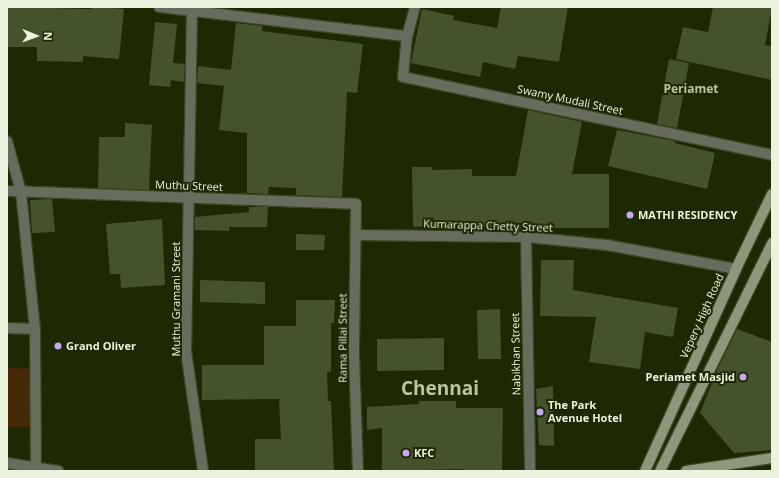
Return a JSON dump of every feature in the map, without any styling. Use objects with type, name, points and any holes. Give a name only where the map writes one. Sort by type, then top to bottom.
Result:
[{"type":"main road","name":"Vepery High Road","points":[[645,471],[736,269],[772,194]]},
{"type":"main road","points":[[660,471],[772,244]]},
{"type":"main road","points":[[686,471],[772,458]]},
{"type":"street","points":[[158,7],[407,36],[415,7]]},
{"type":"street","name":"Muthu Gramani Street","points":[[192,10],[186,351],[203,471]]},
{"type":"street","name":"Swamy Mudali Street","points":[[407,36],[403,77],[772,156]]},
{"type":"street","points":[[7,141],[21,192],[35,329],[36,469]]},
{"type":"street","name":"Muthu Street","points":[[7,191],[356,204]]},
{"type":"street","name":"Rama Pillai Street","points":[[356,204],[354,356],[358,471]]},
{"type":"street","name":"Kumarappa Chetty Street","points":[[356,235],[526,236],[607,245],[736,269]]},
{"type":"street","name":"Nabikhan Street","points":[[526,236],[530,471]]},
{"type":"street","points":[[7,328],[35,329]]},
{"type":"street","points":[[7,463],[36,469],[58,471]]},
{"type":"shaded area","points":[[7,368],[35,369],[36,427],[7,427]]},
{"type":"building","points":[[7,7],[91,9],[92,7],[100,7],[124,9],[119,59],[83,56],[83,62],[37,61],[37,47],[7,47]]},
{"type":"building","points":[[501,7],[568,7],[559,62],[518,56],[515,69],[483,62],[480,77],[411,63],[422,9],[454,16],[453,20],[497,28]]},
{"type":"building","points":[[713,7],[772,7],[765,45],[772,46],[772,80],[676,59],[683,27],[708,32]]},
{"type":"building","points":[[155,22],[177,24],[173,63],[185,64],[184,82],[171,80],[170,87],[149,85]]},
{"type":"building","points":[[236,23],[262,26],[262,31],[363,44],[357,93],[347,92],[342,197],[296,195],[296,188],[269,187],[268,194],[247,193],[247,133],[219,130],[224,86],[197,83],[198,66],[231,70]]},
{"type":"building","points":[[669,59],[689,63],[677,128],[657,124]]},
{"type":"building","points":[[528,110],[582,122],[572,174],[609,174],[609,228],[538,228],[538,230],[480,227],[441,229],[441,226],[413,227],[412,167],[432,167],[432,170],[472,169],[472,176],[516,176]]},
{"type":"building","points":[[125,123],[152,125],[149,190],[98,188],[99,137],[125,137]]},
{"type":"building","points":[[617,130],[675,141],[675,143],[715,153],[707,189],[608,166]]},
{"type":"building","points":[[52,199],[55,232],[32,233],[30,200]]},
{"type":"building","points":[[249,207],[268,207],[267,227],[229,227],[229,231],[195,230],[195,217],[249,212]]},
{"type":"building","points":[[162,219],[165,285],[121,288],[120,274],[110,274],[106,224]]},
{"type":"building","points":[[296,234],[325,235],[324,250],[296,250]]},
{"type":"building","points":[[541,260],[574,260],[573,290],[678,308],[673,337],[645,332],[640,369],[589,362],[596,317],[540,316]]},
{"type":"building","points":[[200,280],[265,282],[265,304],[200,302]]},
{"type":"building","points":[[296,300],[335,300],[334,323],[331,323],[331,372],[327,372],[328,401],[331,401],[334,471],[255,471],[255,439],[281,439],[279,399],[202,400],[202,365],[264,365],[264,326],[296,326]]},
{"type":"building","points":[[500,309],[501,359],[478,359],[477,310]]},
{"type":"building","name":"Periamet Masjid","points":[[737,329],[772,342],[772,450],[734,453],[700,413],[718,368]]},
{"type":"building","points":[[444,338],[444,370],[377,371],[377,339]]},
{"type":"building","points":[[553,386],[554,446],[539,445],[536,389]]},
{"type":"building","points":[[419,401],[456,401],[456,408],[503,408],[502,471],[463,471],[463,469],[382,471],[382,428],[367,430],[367,407],[419,404]]},
{"type":"place","name":"MATHI RESIDENCY","points":[[630,215]]},
{"type":"place","name":"Grand Oliver","points":[[58,346]]},
{"type":"place","name":"Periamet Masjid","points":[[743,377]]},
{"type":"place","name":"The Park Avenue Hotel","points":[[540,412]]},
{"type":"place","name":"KFC","points":[[406,453]]},
{"type":"district","name":"Periamet","points":[[691,89]]},
{"type":"district","name":"Chennai","points":[[440,389]]}]
